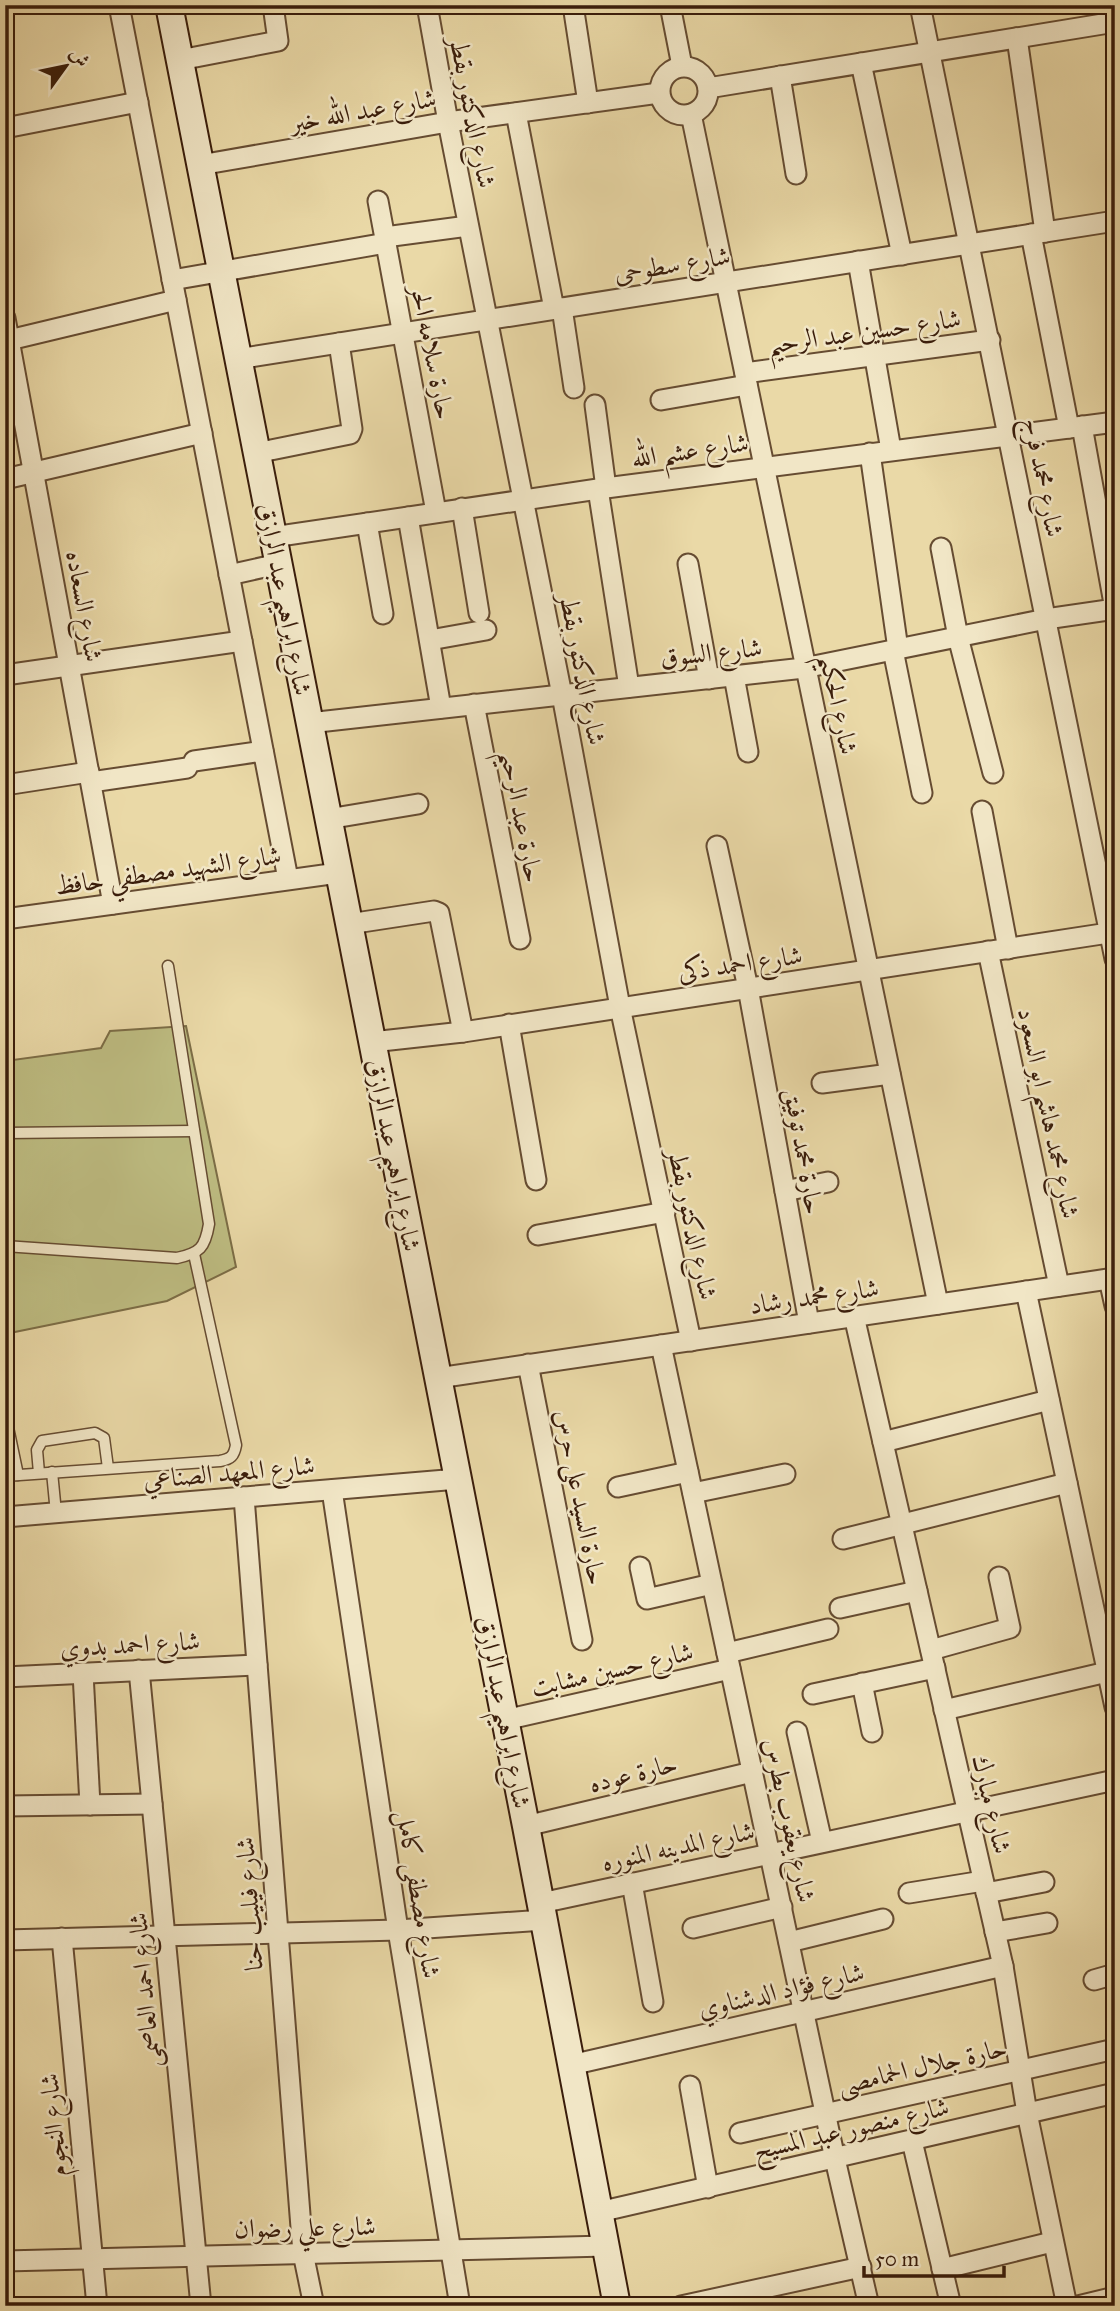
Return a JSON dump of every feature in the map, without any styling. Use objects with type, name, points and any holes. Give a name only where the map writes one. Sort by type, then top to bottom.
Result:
[{"type":"main road","name":"شارع ابراهيم عبد الرازق","points":[[169,5],[526,1826],[617,2306]]},
{"type":"street","name":"شارع ابراهيم عبد الرازق","points":[[119,5],[288,879]]},
{"type":"street","points":[[180,61],[278,41],[274,5]]},
{"type":"street","name":"شارع الدكتور بقطر","points":[[427,5],[447,122],[562,695],[620,1007],[691,1341]]},
{"type":"street","points":[[573,5],[588,103]]},
{"type":"street","points":[[670,5],[682,66]]},
{"type":"street","name":"شارع محمد فرج","points":[[920,5],[1112,932],[1115,959]]},
{"type":"street","points":[[708,88],[1115,22]]},
{"type":"street","points":[[1017,38],[1038,233],[1115,609]]},
{"type":"street","points":[[861,63],[902,254]]},
{"type":"street","points":[[682,66],[702,75],[708,88],[706,101],[691,114],[684,115],[670,111],[659,93],[663,78],[674,68],[682,66]]},
{"type":"street","points":[[780,76],[796,174]]},
{"type":"street","name":"شارع عبد الله خير","points":[[200,165],[447,122],[659,93]]},
{"type":"street","points":[[5,128],[138,102]]},
{"type":"street","points":[[516,113],[574,388]]},
{"type":"street","name":"شارع الحكيم","points":[[691,114],[938,1304]]},
{"type":"street","name":"حارة سلامه الحر","points":[[378,201],[436,512]]},
{"type":"street","name":"شارع سطوحى","points":[[238,359],[1115,221]]},
{"type":"street","points":[[172,280],[468,226]]},
{"type":"street","points":[[858,261],[891,450]]},
{"type":"street","points":[[7,340],[176,300]]},
{"type":"street","name":"شارع السعاده","points":[[5,318],[113,904]]},
{"type":"street","name":"شارع حسين عبد الرحيم","points":[[662,400],[746,379],[874,356],[990,340]]},
{"type":"street","points":[[256,453],[350,434],[352,429],[339,343]]},
{"type":"street","points":[[594,405],[602,489],[629,687]]},
{"type":"street","name":"شارع عشم الله","points":[[273,537],[462,508],[1115,422]]},
{"type":"street","points":[[5,479],[202,433]]},
{"type":"street","points":[[870,453],[895,650],[922,793]]},
{"type":"street","points":[[430,640],[482,621],[462,508]]},
{"type":"street","points":[[408,517],[441,708]]},
{"type":"street","points":[[367,523],[383,614]]},
{"type":"street","points":[[941,548],[958,637],[993,773]]},
{"type":"street","points":[[229,575],[278,564]]},
{"type":"street","points":[[688,564],[709,678]]},
{"type":"street","name":"شارع السوق","points":[[309,723],[804,668],[1115,609]]},
{"type":"street","points":[[5,674],[242,641]]},
{"type":"street","points":[[734,676],[748,752]]},
{"type":"street","name":"حارة عبد الرحيم","points":[[474,704],[520,939]]},
{"type":"street","points":[[5,785],[190,765],[263,751]]},
{"type":"street","points":[[328,819],[418,804]]},
{"type":"street","points":[[982,811],[1008,948]]},
{"type":"street","name":"حارة محمد توفيق","points":[[717,846],[748,988],[809,1323]]},
{"type":"street","name":"شارع الشهيد مصطفي حافظ","points":[[5,919],[338,873]]},
{"type":"street","points":[[349,924],[434,911],[439,913],[463,1031]]},
{"type":"street","name":"شارع احمد ذكى","points":[[372,1042],[463,1031],[1112,932]]},
{"type":"street","name":"شارع محمد هاشم ابو السعود","points":[[988,951],[1059,1286]]},
{"type":"street","points":[[509,1024],[536,1180]]},
{"type":"street","points":[[822,1083],[890,1074]]},
{"type":"street","points":[[785,1191],[828,1182]]},
{"type":"street","points":[[538,1235],[665,1212]]},
{"type":"street","points":[[1112,1279],[1115,1306]]},
{"type":"street","name":"شارع محمد رشاد","points":[[438,1378],[1112,1279]]},
{"type":"street","points":[[1026,1291],[1115,1707]]},
{"type":"street","name":"شارع مبارك","points":[[854,1316],[1003,1966],[1027,2113],[1067,2306]]},
{"type":"street","name":"شارع يعقوب بطرس","points":[[661,1345],[835,2159],[869,2306]]},
{"type":"street","name":"حارة السيد على حرس","points":[[528,1364],[582,1640]]},
{"type":"street","points":[[883,1442],[1049,1400]]},
{"type":"street","points":[[618,1487],[688,1472]]},
{"type":"street","points":[[692,1493],[785,1474]]},
{"type":"street","name":"شارع المعهد الصناعي","points":[[5,1517],[458,1479]]},
{"type":"street","points":[[843,1539],[1067,1483]]},
{"type":"street","name":"شارع مصطفى كامل","points":[[332,1490],[398,1930],[460,2306]]},
{"type":"street","name":"شارع فيليب حنا","points":[[244,1497],[303,2253],[314,2306]]},
{"type":"street","points":[[640,1567],[647,1600],[712,1584]]},
{"type":"street","points":[[813,1694],[862,1683],[933,1659],[1010,1628],[999,1577]]},
{"type":"street","points":[[841,1608],[917,1591]]},
{"type":"street","name":"شارع حسين مشابت","points":[[505,1720],[729,1661],[828,1629]]},
{"type":"street","name":"شارع احمد بدوي","points":[[5,1677],[257,1665]]},
{"type":"street","name":"شارع احمد العاصمى","points":[[139,1670],[201,2306]]},
{"type":"street","points":[[944,1710],[1107,1672]]},
{"type":"street","points":[[83,1673],[90,1805]]},
{"type":"street","points":[[862,1683],[873,1732]]},
{"type":"street","points":[[797,1732],[822,1842]]},
{"type":"street","name":"حارة عوده","points":[[526,1826],[752,1772]]},
{"type":"street","name":"شارع المدينه المنوره","points":[[5,1940],[398,1930],[542,1911],[632,1883],[1115,1780]]},
{"type":"street","points":[[5,1806],[152,1804]]},
{"type":"street","points":[[909,1894],[1044,1882]]},
{"type":"street","points":[[632,1883],[653,2002]]},
{"type":"street","points":[[693,1928],[782,1908]]},
{"type":"street","points":[[789,1942],[883,1919]]},
{"type":"street","points":[[995,1932],[1047,1923]]},
{"type":"street","name":"شارع النجوم","points":[[62,1938],[97,2306]]},
{"type":"street","name":"شارع فؤاد الدشناوي","points":[[571,2065],[1003,1966]]},
{"type":"street","points":[[1094,1980],[1115,1974]]},
{"type":"street","name":"حارة جلال الحمامصى","points":[[740,2133],[826,2116],[1115,2049]]},
{"type":"street","points":[[690,2087],[708,2188]]},
{"type":"street","name":"شارع منصور عبد المسيح","points":[[599,2211],[1115,2093]]},
{"type":"street","points":[[912,2141],[951,2306]]},
{"type":"street","points":[[942,2269],[1052,2242]]},
{"type":"street","name":"شارع علي رضوان","points":[[5,2261],[606,2246]]},
{"type":"street","points":[[681,2306],[860,2267]]},
{"type":"street","points":[[1078,2306],[1115,2297]]},
{"type":"lane","points":[[5,1246],[177,1258],[194,1254],[206,1242],[209,1224],[168,966]]},
{"type":"lane","points":[[5,1133],[194,1131]]},
{"type":"lane","points":[[5,1476],[220,1461],[228,1460],[235,1454],[236,1445],[194,1254]]},
{"type":"lane","points":[[5,1413],[18,1475]]},
{"type":"lane","points":[[39,1473],[37,1450],[42,1441],[95,1433],[104,1438],[108,1468]]},
{"type":"lane","points":[[52,1472],[56,1513]]},
{"type":"shaded area","points":[[186,1026],[236,1267],[167,1301],[5,1334],[5,1061],[101,1048],[110,1031]]}]
